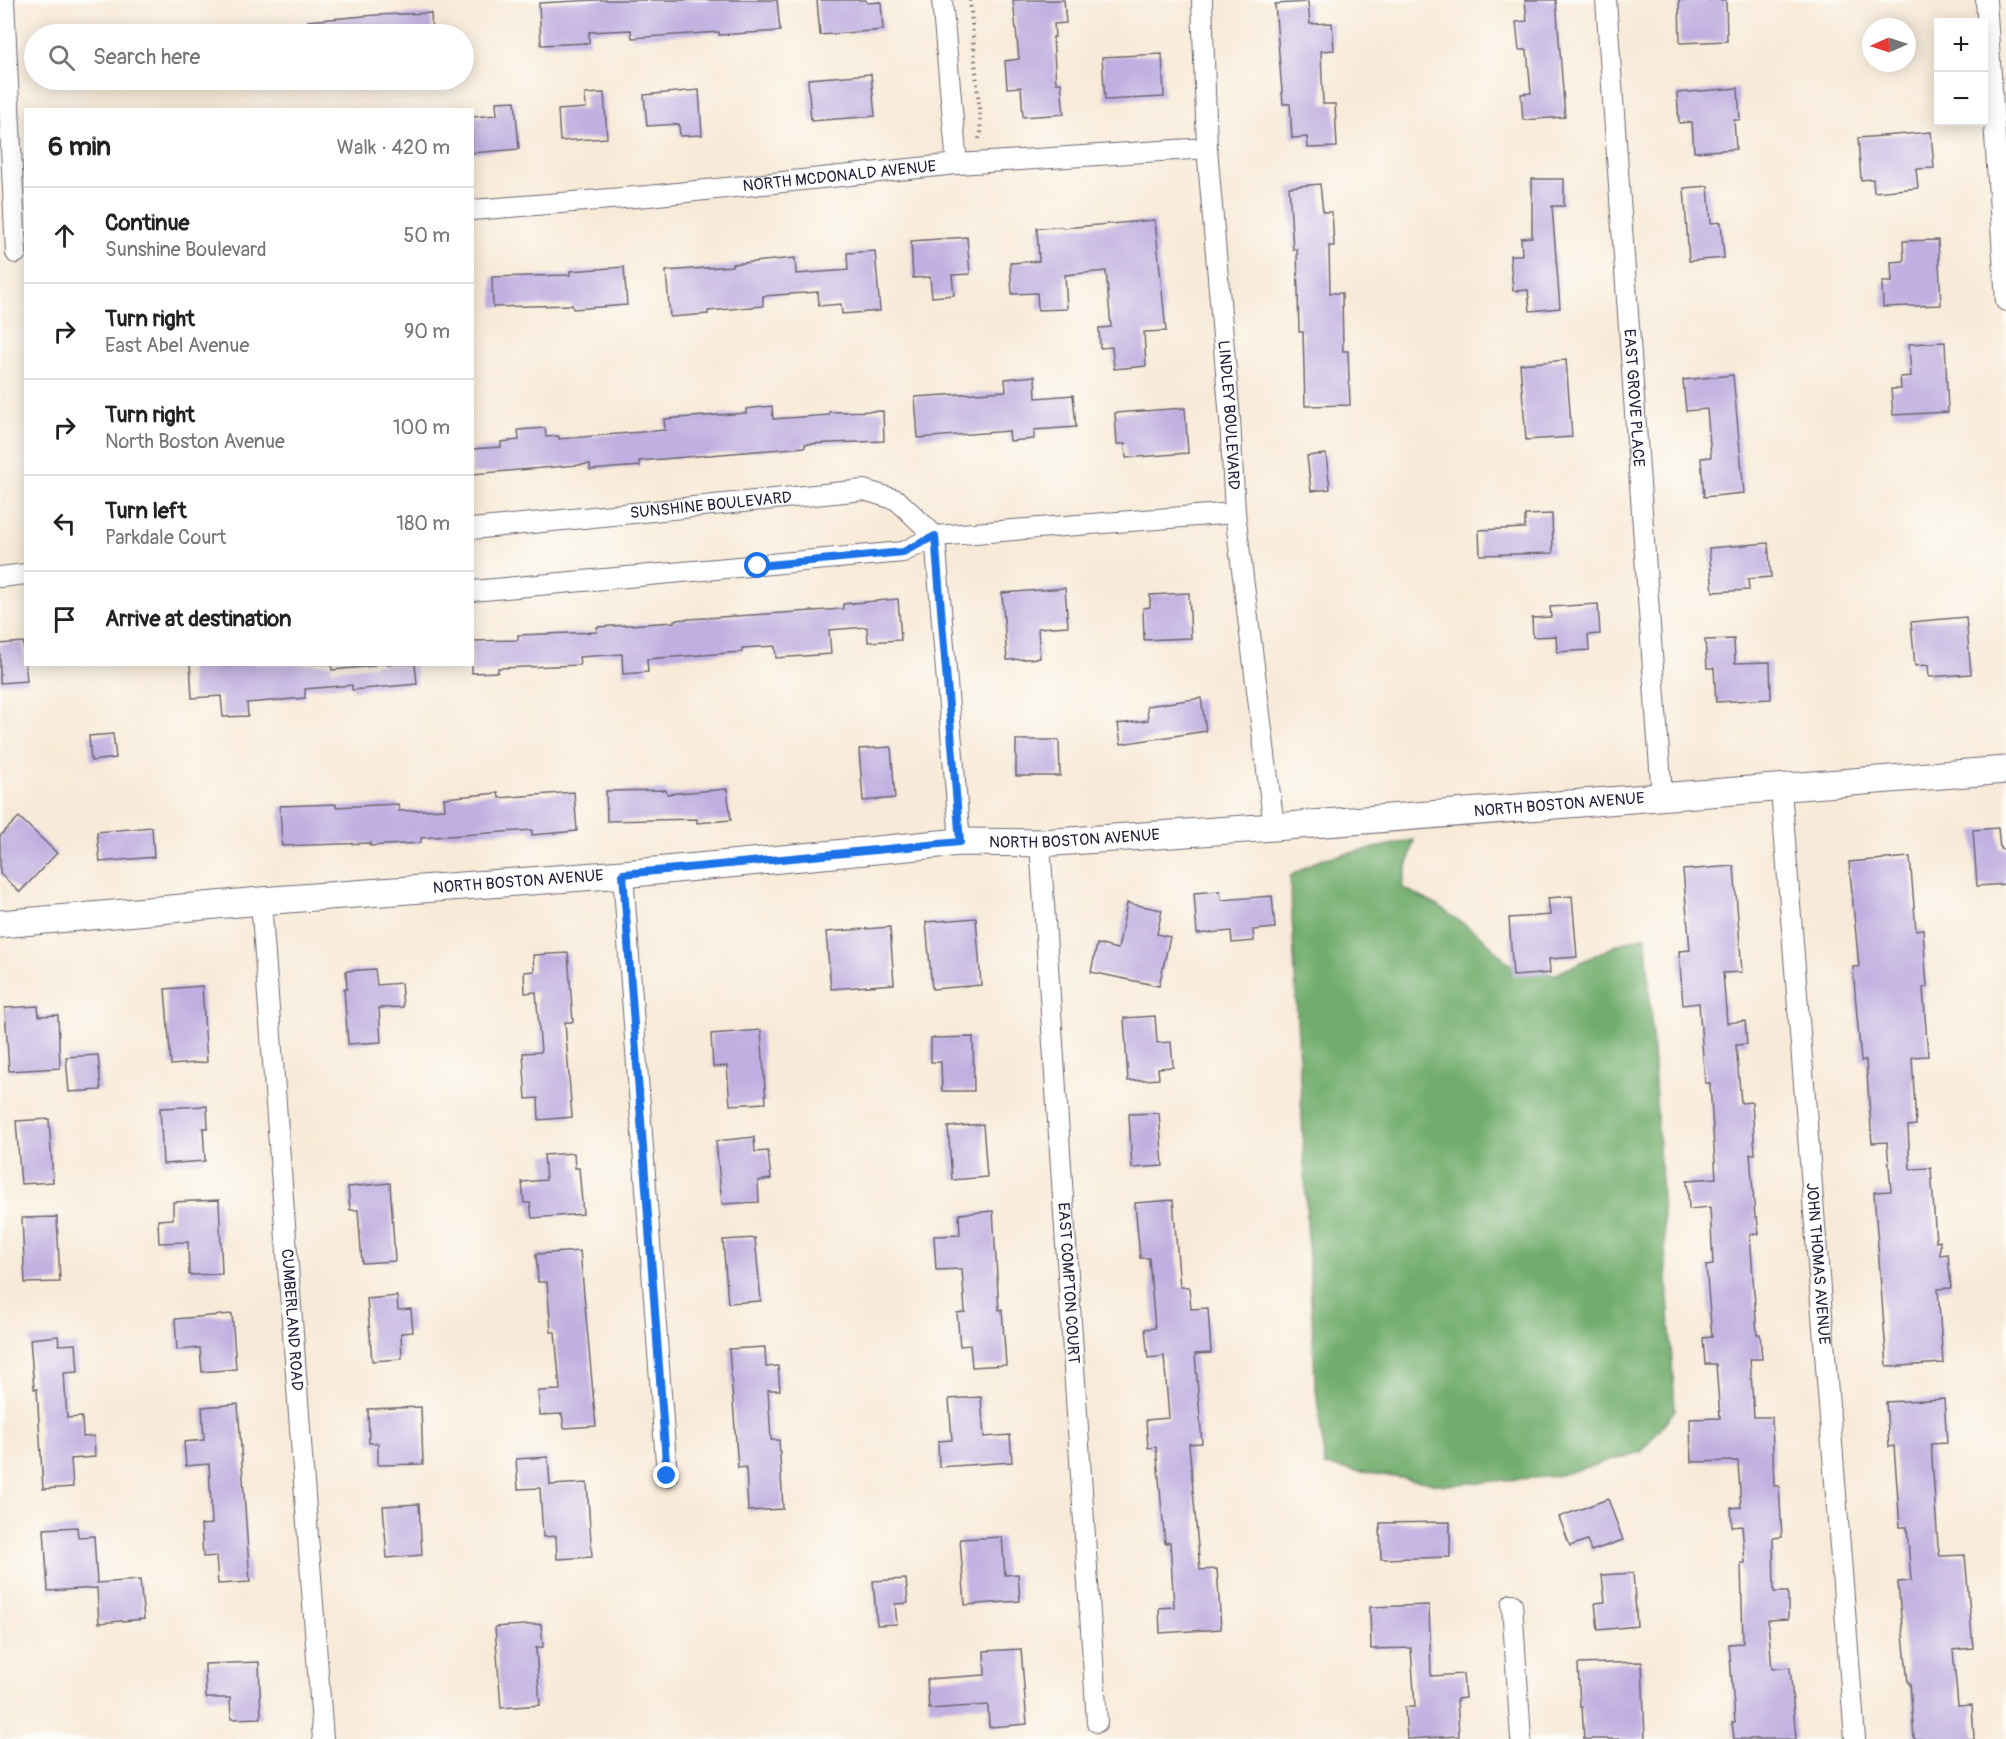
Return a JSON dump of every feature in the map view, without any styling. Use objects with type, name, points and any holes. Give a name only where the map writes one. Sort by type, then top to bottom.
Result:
[{"type":"street","points":[[4,0],[14,253]]},
{"type":"street","points":[[942,0],[964,164]]},
{"type":"street","name":"LINDLEY BOULEVARD","points":[[1202,0],[1207,148],[1230,419],[1235,513],[1274,827]]},
{"type":"street","name":"EAST GROVE PLACE","points":[[1606,0],[1662,797]]},
{"type":"street","points":[[1986,0],[2006,302]]},
{"type":"street","name":"NORTH MCDONALD AVENUE","points":[[474,210],[648,196],[964,164],[1207,148]]},
{"type":"street","name":"SUNSHINE BOULEVARD","points":[[474,529],[864,490],[897,501],[935,536]]},
{"type":"street","points":[[474,591],[903,552],[935,536],[1235,513]]},
{"type":"street","points":[[935,536],[960,842]]},
{"type":"street","points":[[0,577],[24,574]]},
{"type":"street","name":"NORTH BOSTON AVENUE","points":[[0,924],[261,901],[623,874],[960,842],[1040,843],[1274,827],[2006,770]]},
{"type":"street","name":"JOHN THOMAS AVENUE","points":[[1781,789],[1855,1739]]},
{"type":"street","name":"EAST COMPTON COURT","points":[[1040,843],[1097,1722]]},
{"type":"street","points":[[623,874],[667,1476]]},
{"type":"street","name":"CUMBERLAND ROAD","points":[[261,901],[323,1739]]},
{"type":"street","points":[[1512,1604],[1521,1739]]},
{"type":"path","points":[[964,164],[981,132],[970,0]]},
{"type":"green space","points":[[1414,840],[1402,887],[1436,905],[1481,936],[1514,968],[1556,974],[1619,944],[1646,936],[1675,1410],[1641,1452],[1556,1476],[1445,1485],[1325,1466],[1315,1380],[1290,876],[1320,859]]},
{"type":"building","points":[[596,0],[777,0],[780,31],[719,35],[719,32],[632,38],[631,30],[589,32],[589,43],[541,45],[539,3]]},
{"type":"building","points":[[817,0],[881,2],[883,30],[820,35]]},
{"type":"building","points":[[1013,0],[1064,0],[1066,23],[1054,24],[1055,37],[1053,37],[1056,83],[1061,83],[1064,114],[1023,117],[1021,87],[1007,88],[1005,61],[1019,59]]},
{"type":"building","points":[[1525,0],[1556,0],[1565,117],[1523,120],[1521,94],[1531,93],[1527,50],[1519,50],[1516,22],[1527,21]]},
{"type":"building","points":[[1679,0],[1726,0],[1727,41],[1680,43]]},
{"type":"building","points":[[1308,2],[1310,24],[1332,23],[1334,50],[1321,51],[1323,104],[1335,104],[1337,147],[1308,148],[1307,137],[1292,138],[1290,104],[1283,104],[1275,4]]},
{"type":"building","points":[[431,13],[432,24],[308,24],[308,21]]},
{"type":"building","points":[[1162,54],[1164,97],[1105,100],[1102,57]]},
{"type":"building","points":[[871,74],[875,116],[811,121],[808,79]]},
{"type":"building","points":[[1738,88],[1740,120],[1734,120],[1736,149],[1694,152],[1692,122],[1679,123],[1677,93]]},
{"type":"building","points":[[699,90],[702,135],[680,136],[679,124],[647,126],[644,95]]},
{"type":"building","points":[[604,93],[607,138],[560,141],[558,110],[586,108],[585,94]]},
{"type":"building","points":[[515,101],[519,149],[474,153],[474,117],[497,115],[496,102]]},
{"type":"building","points":[[1931,132],[1934,168],[1916,169],[1918,188],[1874,192],[1873,179],[1861,180],[1858,138]]},
{"type":"building","points":[[1532,179],[1564,179],[1564,206],[1552,206],[1560,308],[1530,311],[1528,290],[1513,291],[1510,255],[1522,255],[1521,238],[1532,237]]},
{"type":"building","points":[[1320,184],[1323,212],[1332,212],[1334,246],[1329,246],[1330,293],[1342,293],[1343,351],[1348,351],[1350,405],[1305,406],[1303,332],[1299,332],[1297,249],[1293,249],[1289,187]]},
{"type":"building","points":[[1708,186],[1711,223],[1721,222],[1724,258],[1689,261],[1684,188]]},
{"type":"building","points":[[1155,220],[1166,331],[1144,332],[1146,366],[1114,369],[1112,347],[1100,348],[1099,328],[1111,327],[1106,271],[1065,275],[1067,309],[1038,310],[1037,293],[1012,294],[1010,263],[1039,261],[1037,228]]},
{"type":"building","points":[[967,237],[970,274],[952,275],[954,295],[932,297],[930,277],[913,278],[911,241]]},
{"type":"building","points":[[1938,240],[1941,305],[1883,307],[1882,282],[1892,282],[1891,262],[1904,261],[1903,241]]},
{"type":"building","points":[[875,251],[880,311],[842,314],[841,304],[819,306],[818,292],[763,296],[763,306],[670,317],[666,271],[795,258],[796,274],[848,270],[847,253]]},
{"type":"building","points":[[624,267],[627,305],[573,309],[572,305],[493,307],[492,277],[570,275],[570,271]]},
{"type":"building","points":[[1945,342],[1948,412],[1893,415],[1891,389],[1901,389],[1900,377],[1911,376],[1909,344]]},
{"type":"building","points":[[1566,360],[1572,437],[1526,440],[1520,364]]},
{"type":"building","points":[[1733,375],[1744,493],[1704,497],[1701,458],[1711,457],[1707,409],[1686,411],[1683,380]]},
{"type":"building","points":[[1035,376],[1036,398],[1073,395],[1076,427],[1034,430],[1034,439],[1010,441],[1009,431],[918,438],[915,397],[1006,391],[1005,379]]},
{"type":"building","points":[[772,406],[773,419],[829,415],[829,412],[883,411],[884,441],[805,444],[805,447],[639,461],[640,466],[590,470],[590,464],[474,474],[474,449],[501,447],[501,442],[519,440],[518,430],[545,428],[546,437],[559,436],[559,439],[665,430],[664,419],[746,413],[746,409]]},
{"type":"building","points":[[1185,408],[1188,453],[1126,458],[1125,444],[1117,444],[1115,413]]},
{"type":"building","points":[[1326,454],[1330,489],[1311,491],[1307,456]]},
{"type":"building","points":[[1552,514],[1553,553],[1480,555],[1479,530],[1525,528],[1525,515]]},
{"type":"building","points":[[1768,543],[1771,577],[1748,579],[1749,590],[1713,592],[1709,548]]},
{"type":"building","points":[[1065,588],[1068,626],[1038,628],[1040,658],[1007,660],[1002,593]]},
{"type":"building","points":[[1189,593],[1191,638],[1144,640],[1143,608],[1150,607],[1150,595]]},
{"type":"building","points":[[898,599],[901,640],[868,642],[867,627],[829,630],[831,654],[776,658],[775,646],[742,648],[742,652],[647,659],[648,672],[623,674],[622,654],[579,657],[580,665],[498,668],[498,672],[472,673],[474,641],[518,640],[518,635],[597,632],[597,627],[674,622],[674,620],[843,609],[843,604]]},
{"type":"building","points":[[1598,604],[1600,634],[1588,635],[1589,650],[1557,652],[1556,636],[1533,637],[1532,618],[1551,617],[1550,607]]},
{"type":"building","points":[[1966,617],[1971,674],[1929,677],[1928,665],[1915,666],[1911,622]]},
{"type":"building","points":[[1734,639],[1735,663],[1770,662],[1771,699],[1716,702],[1714,668],[1707,668],[1705,640]]},
{"type":"building","points":[[23,642],[27,681],[0,683],[0,644]]},
{"type":"building","points":[[190,666],[331,666],[332,670],[374,666],[415,666],[417,684],[352,690],[352,685],[305,689],[305,698],[247,703],[248,716],[223,717],[221,696],[192,698]]},
{"type":"building","points":[[1201,698],[1206,731],[1121,744],[1118,724],[1148,720],[1147,706]]},
{"type":"building","points":[[113,734],[116,758],[91,761],[89,736]]},
{"type":"building","points":[[1016,740],[1059,740],[1060,776],[1016,776]]},
{"type":"building","points":[[891,747],[895,798],[863,801],[859,749]]},
{"type":"building","points":[[727,789],[731,820],[697,823],[697,819],[607,821],[606,791],[666,790],[667,794]]},
{"type":"building","points":[[574,792],[577,831],[532,835],[532,830],[421,838],[421,843],[370,846],[370,843],[282,846],[280,806],[336,804],[336,807],[398,804],[399,811],[445,809],[444,798],[498,793],[499,798]]},
{"type":"building","points":[[19,817],[57,853],[20,892],[0,874],[0,836]]},
{"type":"building","points":[[152,827],[154,857],[100,862],[97,832]]},
{"type":"building","points":[[1998,828],[2000,849],[2006,849],[2006,884],[1977,886],[1973,830]]},
{"type":"building","points":[[1910,857],[1916,930],[1923,929],[1927,987],[1923,988],[1928,1056],[1912,1057],[1916,1125],[1908,1126],[1910,1169],[1931,1168],[1936,1242],[1940,1241],[1940,1255],[1948,1254],[1951,1288],[1938,1289],[1943,1363],[1887,1367],[1874,1192],[1891,1191],[1887,1142],[1872,1143],[1866,1060],[1861,1061],[1853,967],[1859,967],[1849,862]]},
{"type":"building","points":[[1734,866],[1742,972],[1723,973],[1727,1023],[1745,1021],[1747,1044],[1736,1045],[1741,1103],[1752,1102],[1755,1154],[1750,1154],[1755,1217],[1757,1217],[1759,1234],[1750,1234],[1757,1334],[1760,1334],[1762,1359],[1750,1359],[1754,1417],[1772,1417],[1774,1486],[1779,1486],[1782,1537],[1773,1538],[1774,1592],[1788,1592],[1788,1619],[1768,1620],[1772,1669],[1790,1667],[1796,1739],[1734,1739],[1732,1722],[1735,1722],[1729,1644],[1743,1643],[1741,1563],[1745,1563],[1742,1526],[1732,1527],[1731,1508],[1741,1507],[1738,1461],[1691,1462],[1690,1419],[1720,1418],[1716,1364],[1705,1364],[1703,1338],[1712,1337],[1706,1266],[1713,1265],[1710,1207],[1689,1209],[1687,1180],[1716,1178],[1710,1083],[1705,1083],[1699,1003],[1683,1005],[1679,951],[1690,950],[1683,870]]},
{"type":"building","points":[[1220,891],[1221,900],[1272,896],[1275,928],[1253,930],[1254,941],[1232,943],[1231,931],[1197,934],[1194,893]]},
{"type":"building","points":[[1572,896],[1577,957],[1549,959],[1550,973],[1513,976],[1509,918],[1550,915],[1548,898]]},
{"type":"building","points":[[1127,903],[1162,910],[1157,934],[1170,937],[1159,986],[1091,972],[1097,944],[1118,949]]},
{"type":"building","points":[[976,918],[981,985],[932,989],[926,922]]},
{"type":"building","points":[[890,927],[894,984],[831,989],[826,932]]},
{"type":"building","points":[[568,953],[573,1022],[565,1022],[572,1117],[539,1120],[538,1098],[526,1099],[523,1053],[541,1052],[536,992],[525,993],[524,972],[534,971],[533,955]]},
{"type":"building","points":[[375,969],[377,985],[401,983],[403,1007],[379,1008],[381,1042],[348,1044],[344,989],[347,989],[346,971]]},
{"type":"building","points":[[202,986],[207,1062],[171,1065],[165,989]]},
{"type":"building","points":[[38,1006],[39,1016],[58,1015],[60,1068],[9,1071],[5,1008]]},
{"type":"building","points":[[1155,1016],[1157,1043],[1171,1042],[1173,1067],[1158,1068],[1159,1079],[1128,1081],[1124,1018]]},
{"type":"building","points":[[761,1030],[766,1103],[730,1105],[727,1066],[713,1067],[711,1034]]},
{"type":"building","points":[[973,1037],[974,1091],[942,1091],[941,1062],[931,1062],[931,1038]]},
{"type":"building","points":[[98,1055],[101,1090],[69,1092],[66,1057]]},
{"type":"building","points":[[207,1106],[208,1128],[203,1128],[205,1161],[163,1164],[160,1108]]},
{"type":"building","points":[[1159,1113],[1163,1166],[1132,1168],[1129,1114]]},
{"type":"building","points":[[49,1119],[53,1182],[21,1184],[16,1121]]},
{"type":"building","points":[[983,1124],[987,1177],[952,1180],[948,1127]]},
{"type":"building","points":[[754,1137],[755,1152],[768,1151],[771,1179],[758,1181],[759,1202],[722,1204],[716,1141]]},
{"type":"building","points":[[574,1153],[575,1168],[579,1168],[583,1214],[532,1218],[530,1203],[524,1203],[522,1182],[546,1180],[544,1155]]},
{"type":"building","points":[[390,1183],[395,1261],[362,1263],[358,1210],[350,1210],[348,1187]]},
{"type":"building","points":[[219,1200],[222,1274],[189,1275],[188,1242],[159,1243],[158,1220],[173,1219],[173,1202]]},
{"type":"building","points":[[1173,1200],[1180,1287],[1189,1287],[1191,1309],[1208,1308],[1211,1353],[1195,1354],[1202,1443],[1189,1444],[1200,1570],[1217,1569],[1221,1629],[1160,1633],[1159,1608],[1174,1607],[1170,1542],[1165,1543],[1156,1447],[1148,1448],[1146,1420],[1169,1418],[1164,1356],[1148,1358],[1145,1329],[1155,1328],[1149,1258],[1140,1258],[1135,1203]]},
{"type":"building","points":[[993,1211],[999,1310],[1002,1309],[1006,1365],[972,1367],[970,1345],[960,1346],[957,1313],[965,1312],[962,1269],[936,1270],[934,1236],[960,1235],[959,1214]]},
{"type":"building","points":[[57,1217],[60,1282],[25,1283],[22,1218]]},
{"type":"building","points":[[755,1238],[761,1301],[728,1303],[723,1240]]},
{"type":"building","points":[[580,1251],[596,1426],[564,1428],[562,1414],[540,1415],[538,1391],[560,1390],[555,1332],[551,1332],[547,1282],[538,1282],[536,1254]]},
{"type":"building","points":[[397,1296],[398,1310],[411,1309],[413,1332],[401,1333],[402,1359],[372,1361],[367,1299]]},
{"type":"building","points":[[232,1314],[236,1369],[202,1372],[200,1348],[177,1350],[175,1319]]},
{"type":"building","points":[[58,1336],[59,1345],[76,1344],[78,1372],[64,1373],[67,1418],[82,1417],[83,1437],[94,1436],[95,1457],[71,1459],[73,1487],[43,1489],[37,1389],[34,1389],[30,1339]]},
{"type":"building","points":[[765,1347],[766,1367],[778,1366],[780,1390],[768,1390],[771,1440],[779,1440],[783,1509],[748,1511],[746,1467],[738,1468],[729,1349]]},
{"type":"building","points":[[981,1397],[984,1437],[1010,1435],[1012,1462],[939,1467],[938,1441],[952,1440],[949,1399]]},
{"type":"building","points":[[1944,1399],[1947,1443],[1931,1444],[1938,1546],[1940,1556],[1965,1555],[1973,1648],[1953,1650],[1958,1706],[1972,1705],[1974,1739],[1914,1739],[1898,1582],[1911,1581],[1907,1527],[1900,1527],[1894,1446],[1889,1447],[1886,1402]]},
{"type":"building","points":[[238,1404],[250,1582],[218,1584],[216,1556],[203,1557],[201,1525],[212,1524],[209,1464],[186,1466],[184,1442],[204,1440],[202,1407]]},
{"type":"building","points":[[421,1407],[423,1464],[378,1465],[378,1443],[369,1443],[368,1409]]},
{"type":"building","points":[[548,1457],[550,1485],[587,1483],[592,1557],[557,1559],[556,1536],[543,1537],[540,1488],[518,1489],[516,1459]]},
{"type":"building","points":[[1608,1499],[1623,1540],[1591,1551],[1587,1540],[1570,1546],[1559,1517]]},
{"type":"building","points":[[419,1504],[422,1555],[387,1558],[383,1506]]},
{"type":"building","points":[[1450,1522],[1450,1557],[1381,1559],[1380,1523]]},
{"type":"building","points":[[77,1527],[78,1537],[94,1536],[97,1583],[140,1580],[144,1619],[99,1623],[97,1588],[48,1591],[44,1529]]},
{"type":"building","points":[[1002,1537],[1005,1575],[1018,1574],[1020,1601],[965,1605],[960,1539]]},
{"type":"building","points":[[1633,1573],[1637,1626],[1598,1630],[1595,1603],[1605,1602],[1602,1575]]},
{"type":"building","points":[[906,1579],[908,1603],[895,1604],[897,1624],[877,1625],[873,1581]]},
{"type":"building","points":[[1429,1605],[1431,1676],[1463,1674],[1465,1698],[1457,1699],[1459,1736],[1407,1739],[1405,1707],[1415,1707],[1411,1648],[1371,1649],[1370,1607]]},
{"type":"building","points":[[541,1624],[543,1647],[536,1648],[540,1705],[501,1708],[495,1627]]},
{"type":"building","points":[[1021,1649],[1027,1724],[989,1727],[988,1705],[929,1709],[927,1679],[985,1675],[984,1651]]},
{"type":"building","points":[[259,1662],[261,1718],[231,1719],[230,1698],[206,1698],[205,1664]]},
{"type":"building","points":[[1642,1662],[1645,1739],[1584,1739],[1578,1664]]},
{"type":"route","points":[[667,1476],[623,874],[960,842],[935,536],[903,552],[758,566]]}]
